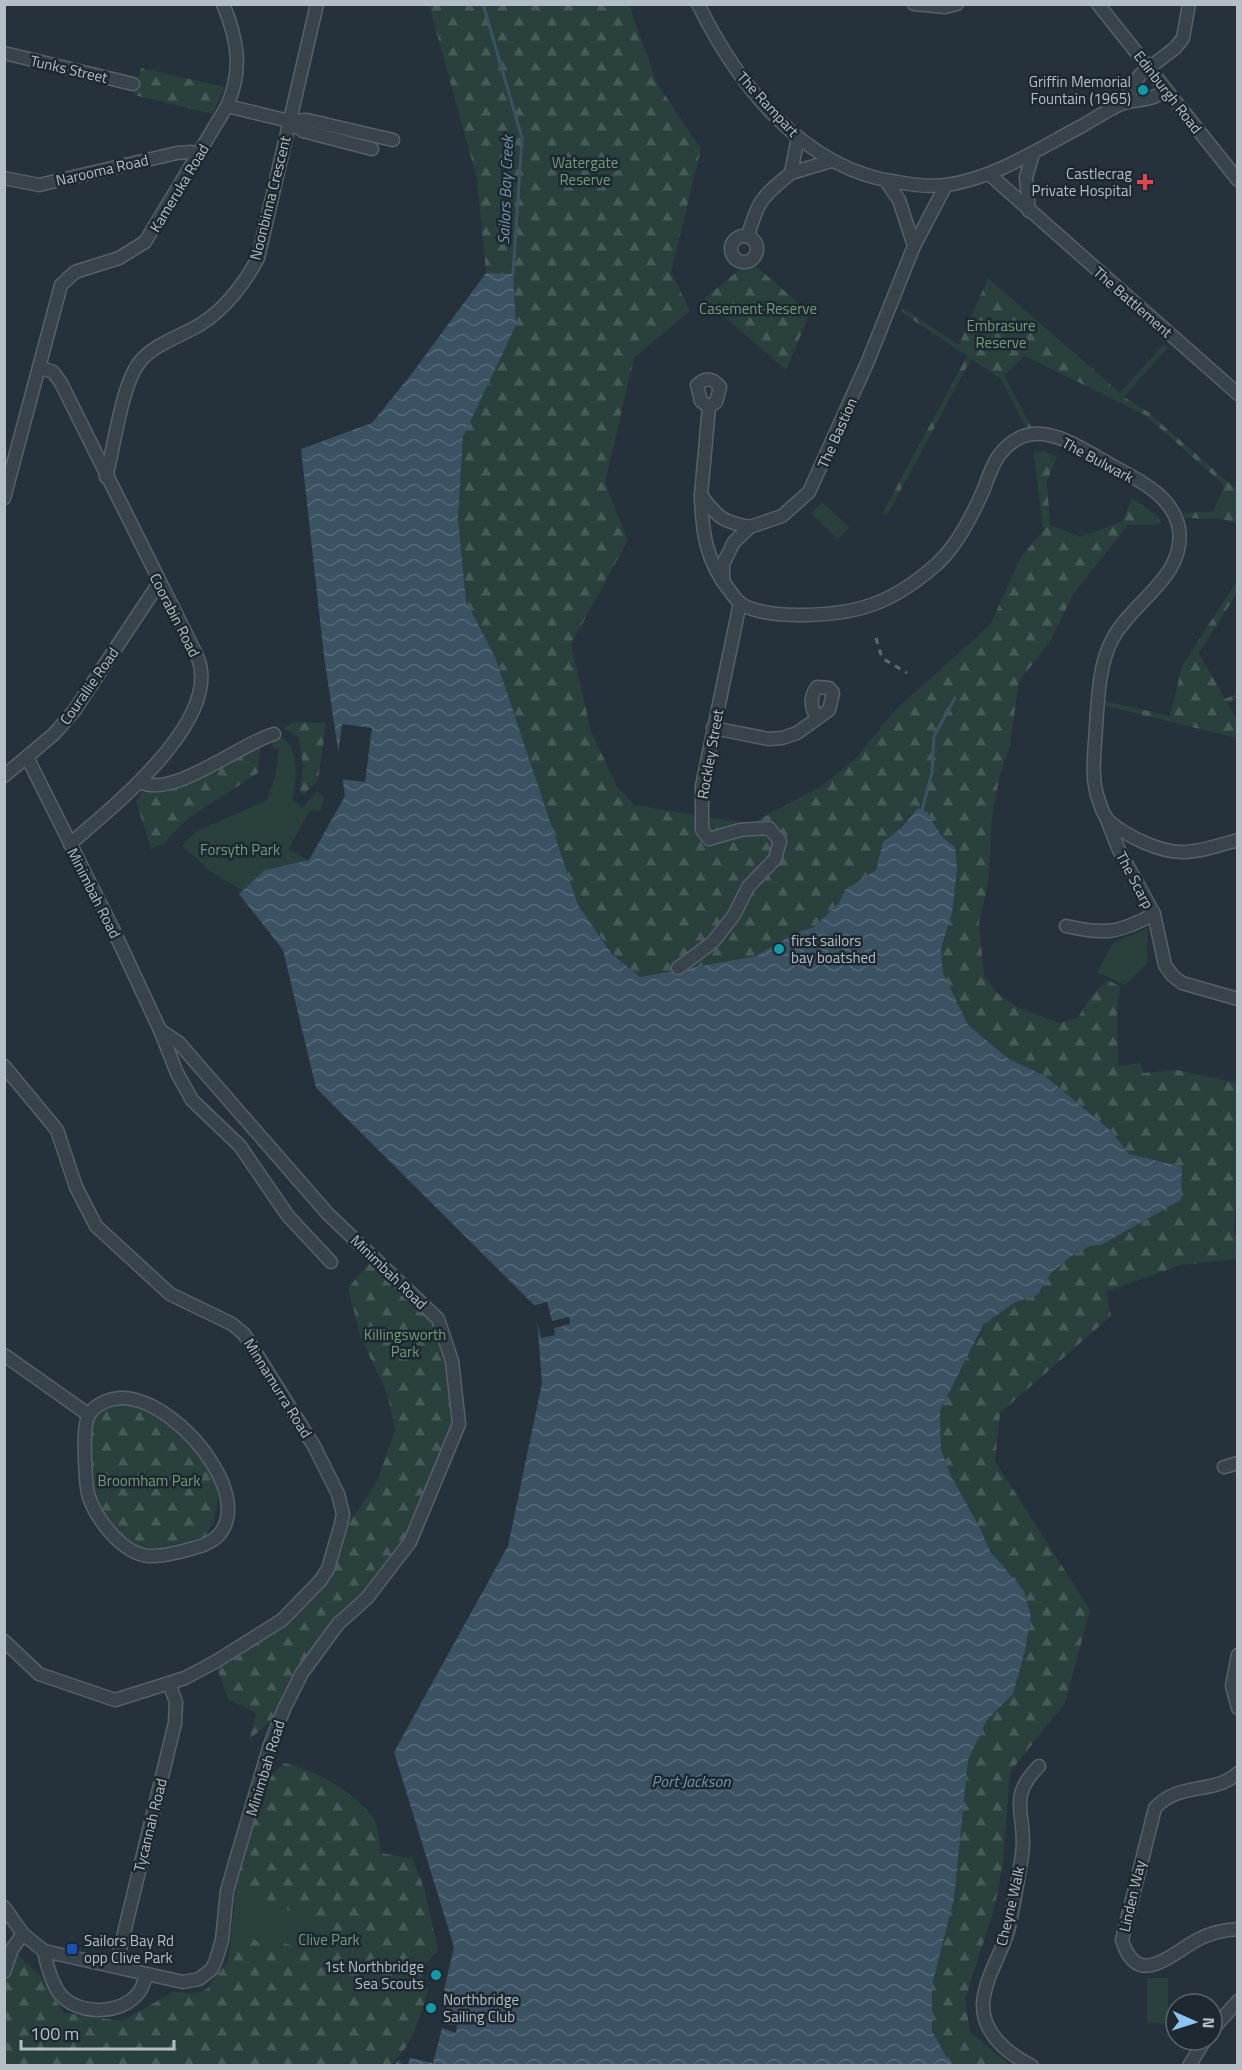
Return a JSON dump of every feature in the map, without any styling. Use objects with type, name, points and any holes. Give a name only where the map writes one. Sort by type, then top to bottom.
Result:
[{"type":"street","name":"Kameruka Road","points":[[4,498],[62,285],[75,272],[119,258],[145,242],[228,106],[236,83],[238,58],[234,32],[223,4]]},
{"type":"street","name":"Noonbinna Crescent","points":[[106,477],[129,384],[139,362],[215,314],[245,281],[258,258],[317,4]]},
{"type":"street","name":"The Rampart","points":[[698,4],[722,51],[743,82],[798,136],[831,161],[886,181],[919,186],[946,185],[989,174],[1034,154],[1123,103]]},
{"type":"street","points":[[914,4],[945,7],[957,4]]},
{"type":"street","name":"Edinburgh Road","points":[[1098,4],[1238,180]]},
{"type":"street","points":[[1123,103],[1131,87],[1183,38],[1189,4]]},
{"type":"street","name":"Tunks Street","points":[[4,53],[133,84]]},
{"type":"street","points":[[1123,103],[1155,98],[1166,90]]},
{"type":"street","points":[[228,106],[289,121],[308,120],[393,140]]},
{"type":"street","points":[[289,121],[303,131],[372,149]]},
{"type":"street","points":[[791,173],[798,136]]},
{"type":"street","name":"Narooma Road","points":[[4,178],[39,185],[177,153],[200,154]]},
{"type":"street","points":[[1029,211],[1026,177],[1034,154]]},
{"type":"street","points":[[748,236],[755,209],[763,195],[791,173],[831,161]]},
{"type":"street","name":"The Battlement","points":[[989,174],[1238,394]]},
{"type":"street","points":[[886,181],[899,200],[914,246]]},
{"type":"street","name":"The Bastion","points":[[723,583],[726,555],[734,542],[750,527],[782,516],[809,492],[868,361],[914,246],[946,185]]},
{"type":"street","name":"Coorabin Road","points":[[39,367],[53,372],[59,379],[199,661],[202,680],[197,700],[183,726],[140,782],[69,844]]},
{"type":"street","points":[[709,407],[701,495],[702,532],[709,559],[723,583],[740,603]]},
{"type":"street","name":"The Bulwark","points":[[740,603],[781,613],[835,613],[871,605],[904,589],[952,549],[982,492],[993,461],[1008,445],[1025,435],[1046,435],[1069,441],[1133,478],[1160,494],[1174,511],[1179,529],[1179,545],[1174,562],[1164,578],[1113,638],[1103,668],[1097,710],[1094,772],[1097,798],[1107,820]]},
{"type":"street","points":[[701,495],[716,516],[731,523],[750,527]]},
{"type":"street","name":"Courallie Road","points":[[4,776],[74,711],[159,583]]},
{"type":"street","name":"Rockley Street","points":[[678,968],[713,942],[734,915],[748,887],[775,859],[780,841],[769,828],[740,830],[709,839],[702,830],[702,786],[740,603]]},
{"type":"street","points":[[713,728],[769,739],[797,733],[817,717]]},
{"type":"street","points":[[140,782],[150,787],[174,782],[202,771],[246,744],[274,734]]},
{"type":"street","name":"Minimbah Road","points":[[27,757],[160,1030],[179,1043],[328,1214],[438,1319],[445,1335],[456,1381],[459,1424],[419,1523],[391,1570],[367,1598],[338,1624],[302,1673],[270,1745],[227,1892],[222,1940],[212,1969],[199,1979],[183,1983],[147,1975]]},
{"type":"street","points":[[1107,820],[1169,851],[1184,852],[1238,840]]},
{"type":"street","name":"The Scarp","points":[[1107,820],[1119,850],[1154,914],[1165,965],[1182,983],[1238,999]]},
{"type":"street","points":[[1066,926],[1102,933],[1126,930],[1154,914]]},
{"type":"street","points":[[160,1030],[177,1073],[192,1100],[240,1146],[288,1216],[331,1262]]},
{"type":"street","name":"Minnamurra Road","points":[[4,1066],[57,1130],[76,1187],[96,1226],[170,1294],[232,1324],[244,1334],[314,1446],[338,1494],[343,1514],[328,1569],[306,1598],[282,1620],[185,1678],[115,1700],[39,1674],[4,1641]]},
{"type":"street","points":[[4,1355],[89,1415]]},
{"type":"street","points":[[134,1398],[150,1405],[188,1430],[211,1460],[224,1487],[225,1519],[219,1537],[202,1546],[148,1556],[126,1546],[111,1532],[95,1510],[87,1487],[85,1452],[89,1415],[96,1407],[111,1399],[134,1398]]},
{"type":"street","points":[[1224,1467],[1238,1463]]},
{"type":"street","points":[[1238,1655],[1232,1686],[1238,1708]]},
{"type":"street","name":"Tycannah Road","points":[[116,1966],[175,1723],[176,1702],[169,1683]]},
{"type":"street","name":"Cheyne Walk","points":[[1032,2066],[1005,2049],[998,2041],[986,2020],[983,2004],[988,1982],[1008,1932],[1022,1852],[1023,1836],[1019,1798],[1022,1786],[1039,1766]]},
{"type":"street","name":"Linden Way","points":[[1238,1773],[1223,1783],[1171,1794],[1155,1808],[1122,1940],[1132,1960],[1143,1966],[1164,1961],[1199,1939],[1219,1931],[1238,1929]]},
{"type":"street","points":[[4,1907],[23,1934],[44,1951],[147,1975],[139,1992],[128,2003],[97,2010],[84,2008],[62,1996],[50,1976],[44,1951]]},
{"type":"street","points":[[4,1972],[12,1949],[23,1934]]},
{"type":"street","points":[[1224,2017],[1238,2001]]},
{"type":"street","points":[[1189,2066],[1198,2052]]},
{"type":"green space","name":"Watergate Reserve","points":[[429,5],[629,5],[657,83],[701,149],[671,272],[690,311],[634,358],[605,483],[628,540],[571,644],[591,731],[617,786],[634,805],[751,824],[823,785],[856,758],[895,710],[990,625],[1021,557],[1043,531],[1034,452],[1045,451],[1057,457],[1047,481],[1050,525],[1080,537],[1122,522],[1132,498],[1155,514],[1162,524],[1128,525],[1074,593],[1049,643],[1019,681],[1010,745],[1000,774],[992,817],[988,884],[979,923],[984,976],[997,993],[1019,1008],[1059,1023],[1078,1018],[1091,996],[1107,980],[1120,986],[1117,1016],[1118,1066],[1141,1063],[1143,1073],[1177,1070],[1236,1083],[1238,1168],[1234,1233],[1237,1236],[1237,1259],[1181,1265],[1106,1292],[1111,1316],[1000,1413],[995,1461],[1090,1610],[1065,1703],[1010,1772],[1003,1862],[994,1910],[965,1999],[970,2032],[1010,2065],[951,2065],[932,2031],[932,1985],[954,1899],[968,1759],[987,1720],[1013,1694],[1025,1651],[1031,1616],[1024,1591],[990,1551],[950,1474],[941,1449],[940,1411],[983,1325],[1014,1303],[1038,1294],[1051,1273],[1070,1257],[1090,1246],[1101,1245],[1181,1200],[1157,1163],[1129,1154],[1110,1130],[1045,1076],[1009,1059],[968,1025],[943,973],[941,949],[952,913],[942,837],[934,822],[910,814],[900,829],[883,842],[876,870],[845,890],[839,903],[814,927],[795,933],[756,956],[639,977],[613,954],[578,905],[495,657],[466,601],[458,519],[463,437],[516,325],[513,275],[486,273],[477,179]]},
{"type":"green space","points":[[141,68],[225,87],[212,114],[134,95]]},
{"type":"green space","name":"Casement Reserve","points":[[752,263],[810,313],[786,370],[704,299],[745,265]]},
{"type":"green space","name":"Embrasure Reserve","points":[[988,278],[1120,393],[1164,344],[1168,347],[1124,397],[1148,412],[1237,490],[1237,523],[1222,519],[1185,518],[1183,513],[1214,511],[1224,485],[1145,415],[1025,356],[1004,375],[1032,428],[1027,429],[1000,378],[971,359],[889,512],[881,516],[967,356],[901,312],[903,308],[959,345]]},
{"type":"green space","points":[[822,502],[849,527],[838,539],[811,514]]},
{"type":"green space","points":[[1237,581],[1237,593],[1199,653],[1225,699],[1237,694],[1237,698],[1228,703],[1237,721],[1237,738],[1106,706],[1106,701],[1170,716],[1182,666]]},
{"type":"green space","points":[[294,722],[326,723],[318,780],[304,794],[300,792],[303,766],[299,738],[284,728]]},
{"type":"green space","name":"Forsyth Park","points":[[280,737],[287,741],[294,756],[296,774],[293,800],[302,808],[317,791],[324,798],[320,812],[310,809],[289,849],[309,861],[245,892],[210,871],[182,846],[195,832],[267,800],[275,778],[279,749],[273,748],[272,741]]},
{"type":"green space","points":[[255,744],[260,748],[258,773],[190,817],[165,842],[151,849],[136,801],[142,792],[168,790],[216,771]]},
{"type":"green space","points":[[1148,928],[1147,963],[1125,985],[1097,972],[1113,943]]},
{"type":"green space","name":"Killingsworth Park","points":[[369,1263],[399,1280],[438,1319],[459,1424],[391,1570],[341,1614],[284,1709],[249,1740],[256,1713],[228,1699],[215,1662],[293,1609],[320,1581],[341,1529],[358,1510],[378,1479],[395,1430],[387,1393],[361,1338],[348,1288]]},
{"type":"green space","name":"Broomham Park","points":[[132,1401],[168,1415],[214,1471],[218,1499],[213,1524],[204,1537],[161,1547],[137,1547],[116,1530],[89,1495],[85,1483],[85,1463],[92,1422],[107,1407]]},
{"type":"green space","name":"Clive Park","points":[[284,1763],[321,1776],[354,1798],[374,1819],[381,1853],[412,1858],[424,1888],[438,1950],[421,1970],[424,1985],[428,1989],[415,2030],[405,2049],[391,2065],[5,2066],[5,1972],[12,1949],[40,1976],[64,2013],[122,2021],[173,1992],[196,1993],[207,1989],[228,1961],[238,1871],[269,1779]]},
{"type":"green space","points":[[236,1892],[316,1920],[312,1951],[284,1943],[277,1954],[255,1940],[231,1932]]},
{"type":"green space","points":[[1147,1978],[1168,1978],[1168,1992],[1164,1992],[1164,2023],[1147,2023]]},
{"type":"water","name":"Port Jackson","points":[[486,273],[513,274],[516,325],[463,437],[458,519],[466,601],[495,657],[578,905],[612,954],[640,977],[756,956],[795,933],[814,927],[839,903],[845,890],[876,870],[883,842],[900,829],[918,808],[927,812],[942,837],[955,847],[957,869],[952,913],[941,949],[943,973],[968,1025],[1009,1059],[1045,1076],[1110,1130],[1129,1154],[1182,1167],[1181,1200],[1101,1245],[1090,1246],[1070,1257],[1051,1273],[1038,1294],[1014,1303],[983,1325],[940,1411],[941,1449],[950,1474],[990,1551],[1024,1591],[1031,1616],[1025,1651],[1013,1694],[987,1720],[968,1760],[954,1899],[932,1985],[932,2031],[951,2065],[394,2065],[436,2026],[454,1947],[394,1752],[508,1546],[542,1383],[536,1307],[316,1088],[283,950],[239,894],[265,870],[309,860],[345,796],[324,656],[301,449],[372,423]]},
{"type":"pier","points":[[342,724],[372,728],[365,782],[340,779],[337,763]]},
{"type":"pier","points":[[547,1302],[552,1321],[569,1317],[570,1324],[554,1328],[555,1335],[541,1338],[533,1306]]},
{"type":"pier","points":[[441,1990],[450,1993],[443,2024],[457,2025],[456,2033],[442,2028],[433,2063],[410,2058],[408,2065],[399,2063],[402,2055],[433,2024]]},
{"type":"waterway","name":"Sailors Bay Creek","points":[[483,4],[522,138],[513,274]]},
{"type":"waterway","points":[[922,810],[932,773],[934,736],[955,698]]},
{"type":"railway","points":[[876,638],[882,658],[907,673]]},
{"type":"place","name":"Griffin Memorial Fountain (1965)","points":[[1143,90]]},
{"type":"place","name":"Castlecrag Private Hospital","points":[[1145,182]]},
{"type":"place","name":"first sailors bay boatshed","points":[[779,949]]},
{"type":"place","name":"Sailors Bay Rd opp Clive Park","points":[[72,1949]]},
{"type":"place","name":"1st Northbridge Sea Scouts","points":[[436,1975]]},
{"type":"place","name":"Northbridge Sailing Club","points":[[431,2008]]}]
